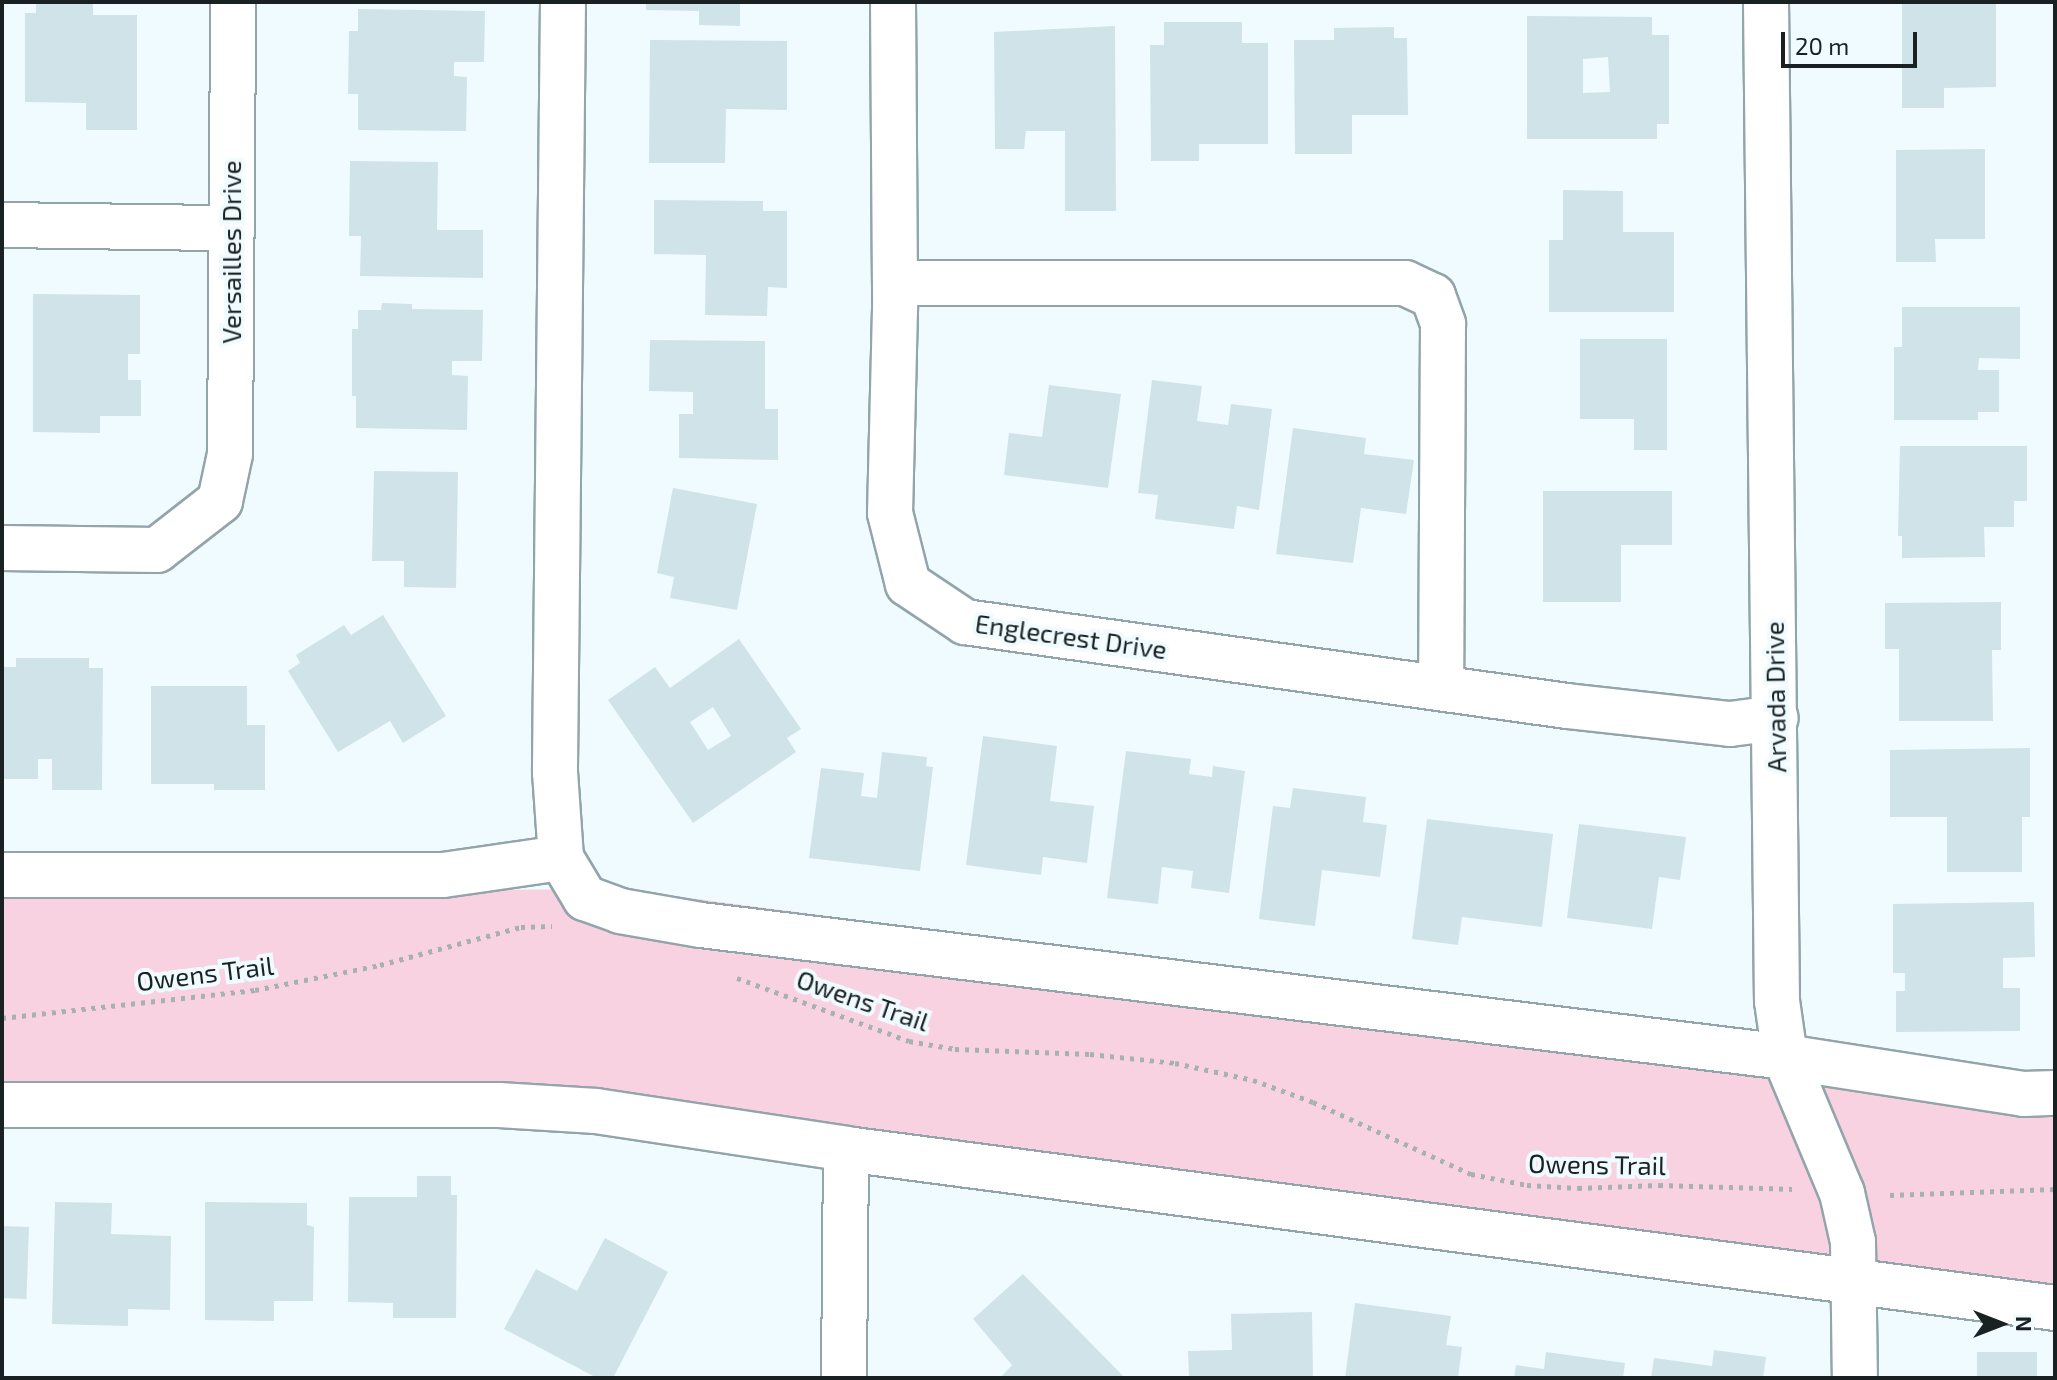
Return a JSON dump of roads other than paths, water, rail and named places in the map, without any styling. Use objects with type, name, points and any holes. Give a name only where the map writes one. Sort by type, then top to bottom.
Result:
[{"type":"street","name":"Versailles Drive","points":[[2,548],[157,550],[220,501],[230,454],[233,2]]},
{"type":"street","points":[[563,2],[555,772],[561,858],[585,898],[620,911],[687,923],[1785,1057],[2023,1094],[2055,1093]]},
{"type":"street","name":"Englecrest Drive","points":[[893,2],[895,283],[890,513],[908,584],[965,622],[1441,688],[1730,724],[1776,718]]},
{"type":"street","name":"Arvada Drive","points":[[1766,2],[1777,1001],[1785,1057],[1842,1193],[1853,1242],[1855,1378]]},
{"type":"street","points":[[2,225],[231,228]]},
{"type":"street","points":[[895,283],[1405,283],[1433,296],[1443,324],[1441,688]]},
{"type":"street","points":[[2,875],[443,875],[561,858]]},
{"type":"street","points":[[2,1105],[499,1105],[596,1111],[846,1149],[2055,1308]]},
{"type":"street","points":[[844,1378],[846,1149]]}]
